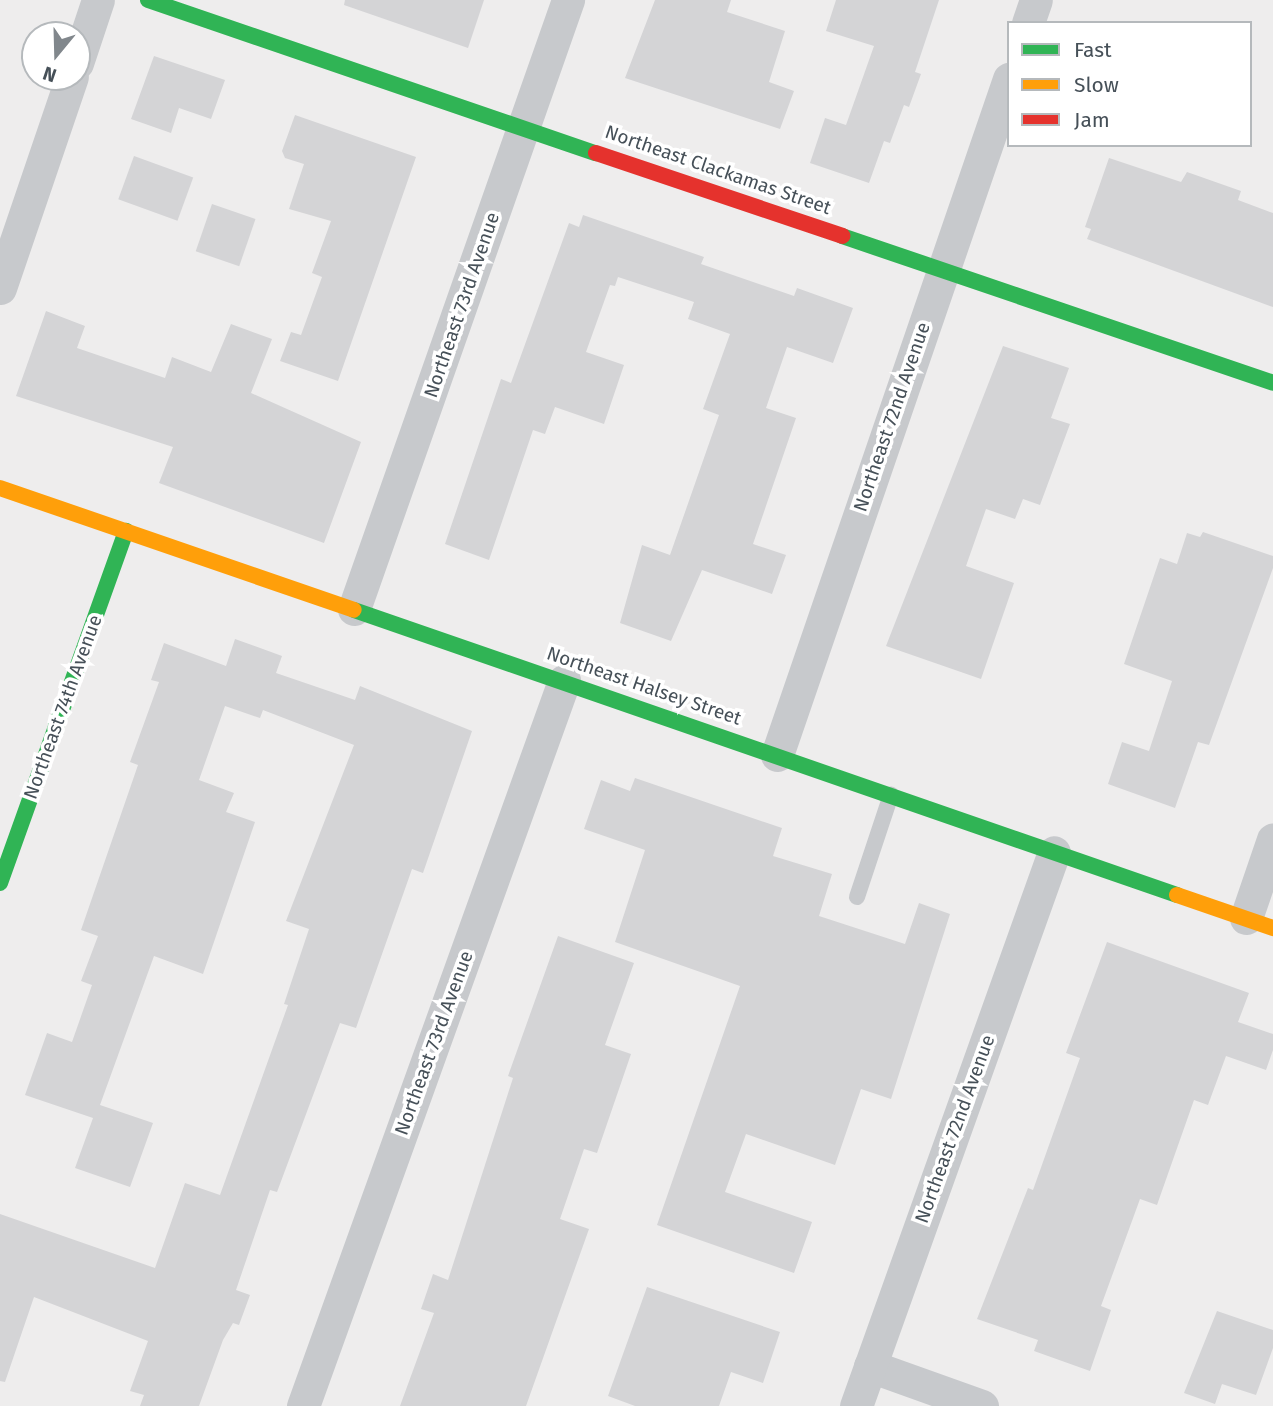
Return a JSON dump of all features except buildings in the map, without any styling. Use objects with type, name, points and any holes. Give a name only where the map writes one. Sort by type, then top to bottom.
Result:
[{"type":"street","points":[[91,21],[98,0]]},
{"type":"street","name":"Northeast Clackamas Street","points":[[148,0],[943,268],[1273,383]]},
{"type":"street","name":"Northeast 73rd Avenue","points":[[354,609],[568,0]]},
{"type":"street","points":[[1029,21],[1036,0]]},
{"type":"street","name":"Northeast 72nd Avenue","points":[[777,755],[1007,85]]},
{"type":"street","points":[[0,288],[67,91]]},
{"type":"street","name":"Northeast Halsey Street","points":[[0,488],[1259,923]]},
{"type":"street","name":"Northeast 74th Avenue","points":[[0,883],[126,531]]},
{"type":"street","name":"Northeast 73rd Avenue","points":[[303,1406],[564,681]]},
{"type":"street","points":[[1259,923],[1273,839]]},
{"type":"street","name":"Northeast 72nd Avenue","points":[[856,1406],[1054,852]]},
{"type":"street","points":[[870,1366],[982,1406]]},
{"type":"lane","points":[[857,897],[891,795]]},
{"type":"traffic: fast","points":[[148,0],[596,153]]},
{"type":"traffic: fast","points":[[842,236],[1273,383]]},
{"type":"traffic: fast","points":[[0,883],[126,531]]},
{"type":"traffic: fast","points":[[354,610],[1177,895]]},
{"type":"traffic: slow","points":[[0,488],[354,610]]},
{"type":"traffic: slow","points":[[1177,895],[1273,928]]},
{"type":"traffic: jam","points":[[596,153],[842,236]]}]
